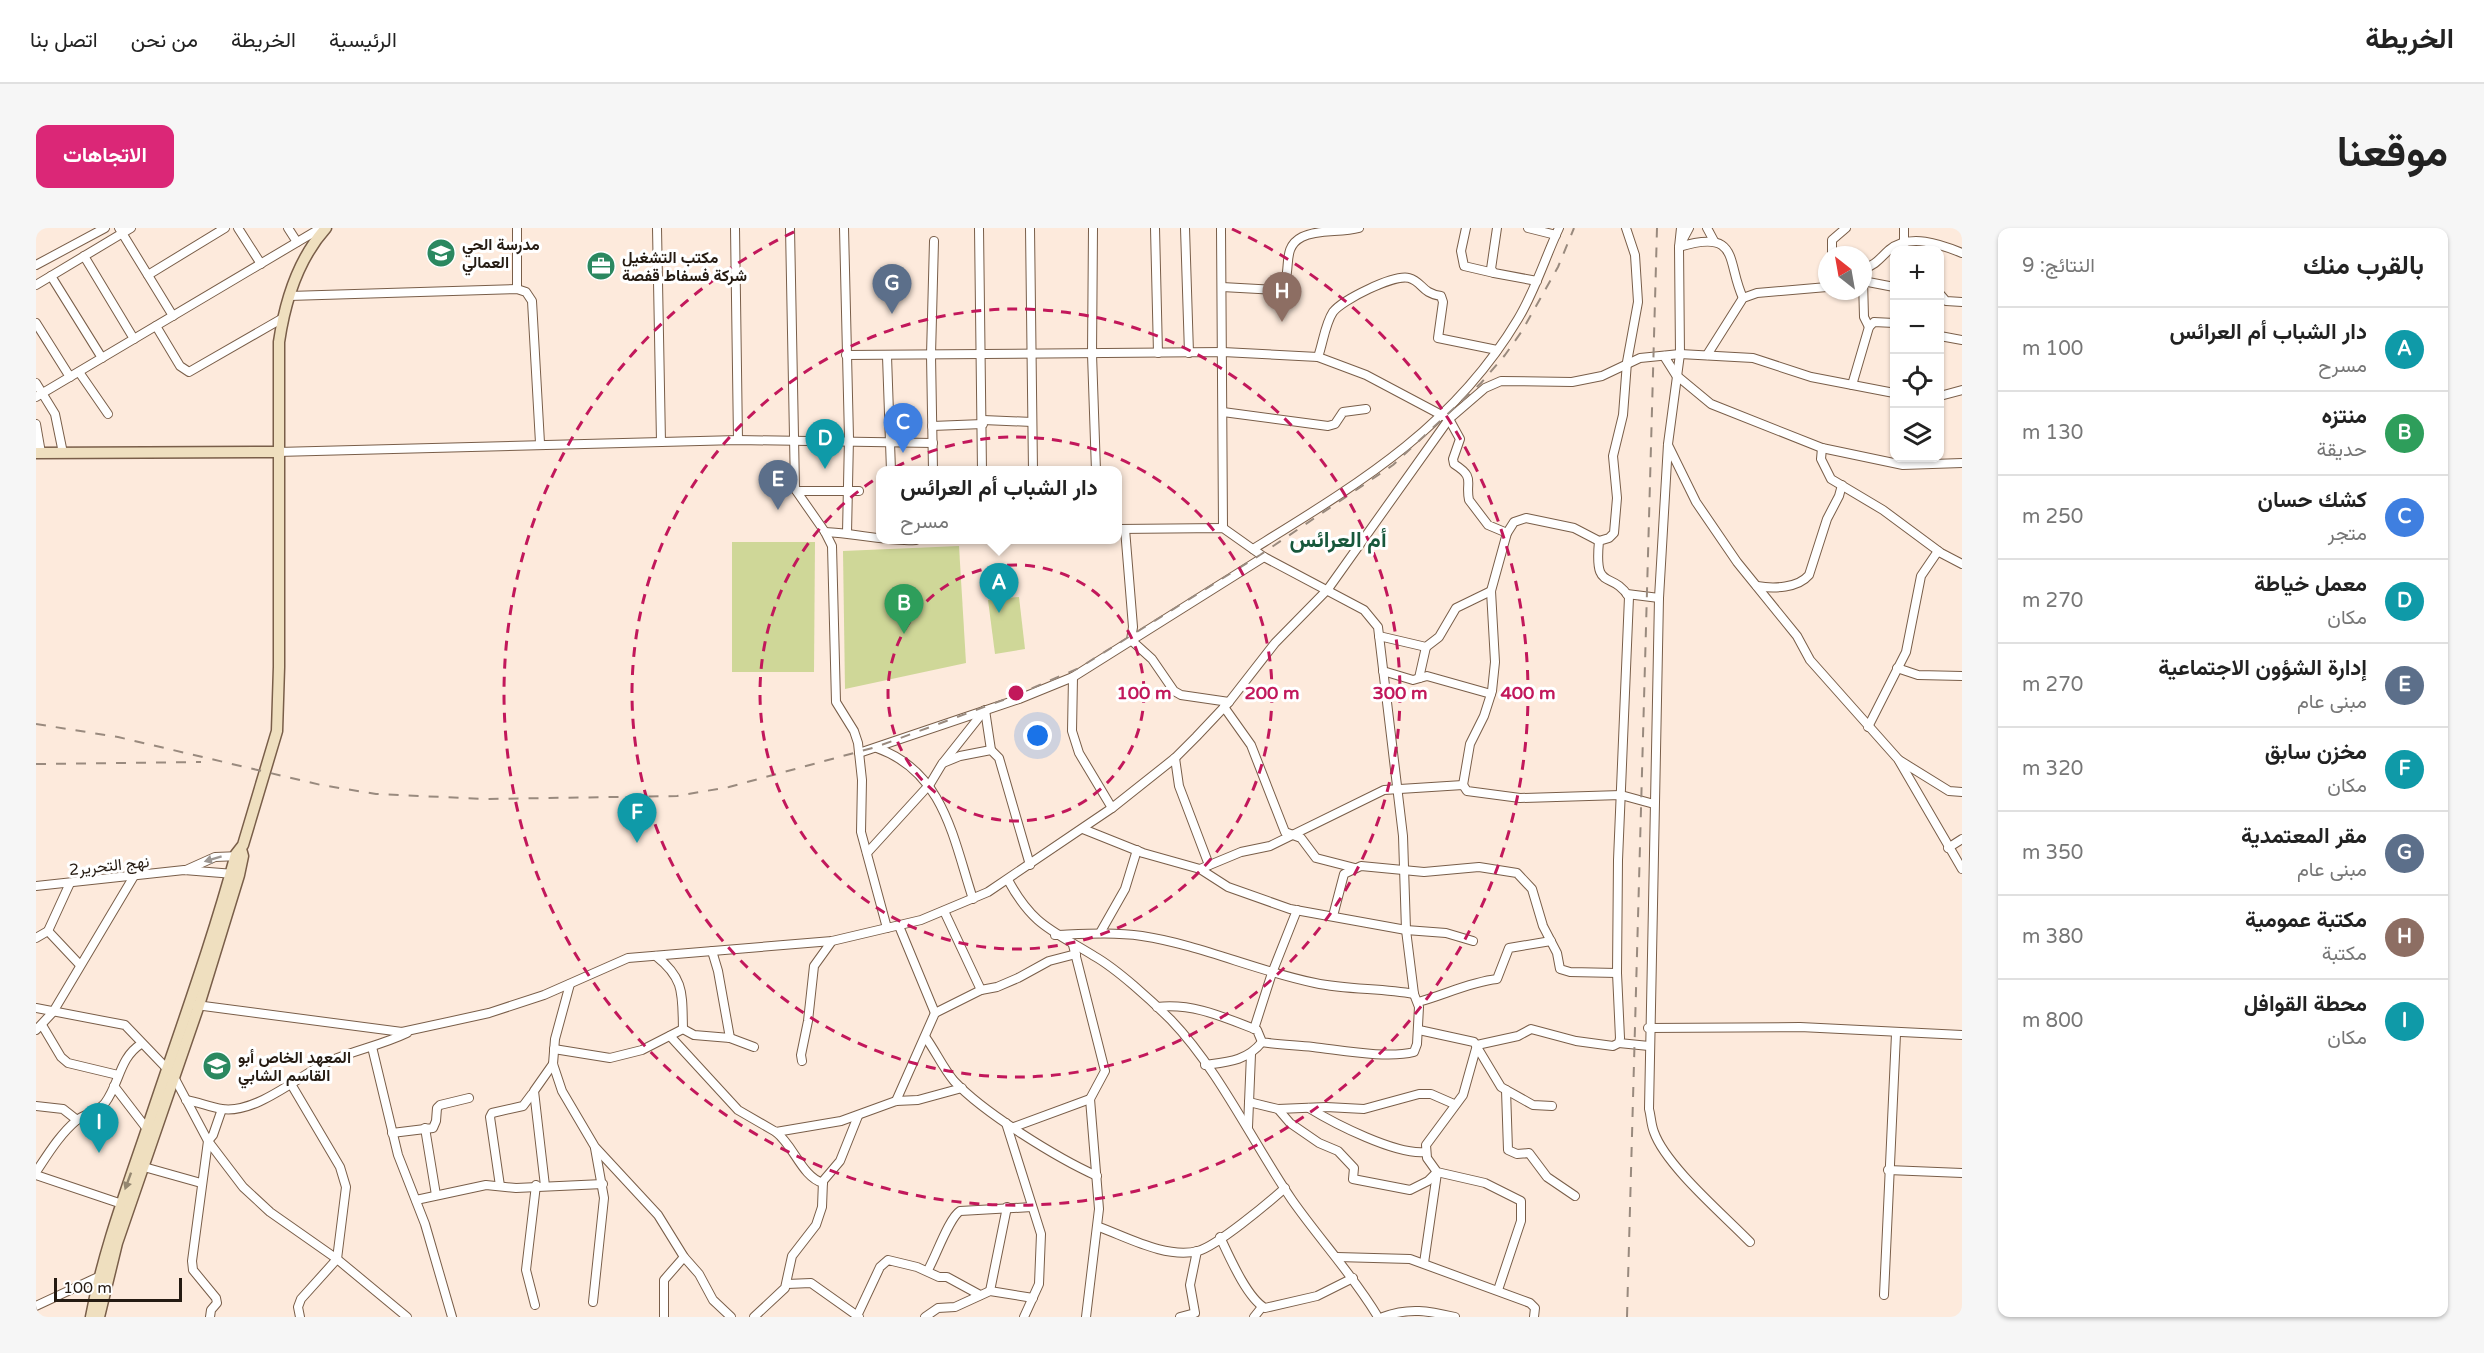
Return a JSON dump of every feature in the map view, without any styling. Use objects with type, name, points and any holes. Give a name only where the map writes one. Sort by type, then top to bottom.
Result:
[{"type":"main road","points":[[91,1317],[147,1129],[195,1004],[277,731],[279,693],[277,452],[279,342],[289,296],[309,252],[326,228]]},
{"type":"main road","points":[[38,453],[277,452]]},
{"type":"main road","points":[[125,1205],[144,1167],[169,1071]]},
{"type":"main road","points":[[99,1317],[103,1278]]},
{"type":"street","points":[[36,265],[105,228]]},
{"type":"street","points":[[36,285],[121,231],[131,228]]},
{"type":"street","points":[[148,275],[225,228]]},
{"type":"street","points":[[238,228],[261,264]]},
{"type":"street","points":[[288,228],[297,242]]},
{"type":"street","points":[[39,395],[321,228]]},
{"type":"street","points":[[517,228],[517,289]]},
{"type":"street","points":[[657,228],[661,442]]},
{"type":"street","points":[[735,228],[738,440]]},
{"type":"street","points":[[790,228],[794,484],[825,532],[833,553],[836,702],[854,731],[859,753],[861,832],[887,928]]},
{"type":"street","points":[[844,228],[849,442],[846,533]]},
{"type":"street","points":[[979,228],[982,466]]},
{"type":"street","points":[[1030,228],[1033,466]]},
{"type":"street","points":[[1093,228],[1092,354],[1096,466]]},
{"type":"street","points":[[1155,228],[1158,353]]},
{"type":"street","points":[[1185,228],[1189,353]]},
{"type":"street","points":[[1221,228],[1223,528]]},
{"type":"street","points":[[1222,287],[1278,290],[1286,280],[1287,256],[1294,242],[1303,236],[1359,228]]},
{"type":"street","points":[[1466,228],[1461,251],[1464,266],[1537,281]]},
{"type":"street","points":[[1494,273],[1491,269],[1497,228]]},
{"type":"street","points":[[186,1100],[222,1109],[238,1108],[260,1101],[330,1061],[372,1047],[411,1030],[489,1013],[570,984],[628,958],[832,941],[899,926],[944,911],[973,898],[1030,866],[1083,830],[1175,758],[1227,705],[1275,643],[1328,589],[1446,417],[1497,350],[1518,318],[1537,281],[1558,231],[1528,228]]},
{"type":"street","points":[[1626,228],[1635,255],[1638,302],[1627,362],[1623,415],[1613,456],[1617,498],[1614,533],[1609,538],[1599,541],[1574,528],[1526,518],[1514,522],[1507,532],[1491,591],[1495,662],[1491,694],[1484,716],[1470,744],[1463,785],[1467,791],[1520,798],[1621,795],[1654,804]]},
{"type":"street","points":[[1681,228],[1679,248],[1680,354],[1668,444],[1659,598],[1648,1028],[1649,1109],[1654,1132],[1675,1165],[1750,1242]]},
{"type":"street","points":[[1679,248],[1689,228]]},
{"type":"street","points":[[1707,228],[1714,241]]},
{"type":"street","points":[[1832,246],[1832,240],[1846,228]]},
{"type":"street","points":[[1904,228],[1904,244]]},
{"type":"street","points":[[121,231],[173,316]]},
{"type":"street","points":[[933,466],[931,355],[934,241]]},
{"type":"street","points":[[1679,248],[1714,241],[1726,246],[1734,258],[1736,282],[1743,298]]},
{"type":"street","points":[[1872,265],[1878,263],[1895,246],[1914,241],[1928,242],[1962,253]]},
{"type":"street","points":[[84,256],[134,339]]},
{"type":"street","points":[[51,276],[102,358]]},
{"type":"street","points":[[1318,357],[1331,315],[1337,307],[1366,290],[1402,278],[1409,278],[1428,294],[1441,296],[1443,299],[1438,338],[1497,350]]},
{"type":"street","points":[[1872,282],[1890,286]]},
{"type":"street","points":[[1707,355],[1743,298],[1749,294],[1818,288]]},
{"type":"street","points":[[289,296],[517,289],[526,292],[532,301],[540,443]]},
{"type":"street","points":[[1944,299],[1946,301],[1962,302]]},
{"type":"street","points":[[1864,300],[1864,317],[1869,327]]},
{"type":"street","points":[[156,326],[180,366],[189,372],[283,318]]},
{"type":"street","points":[[1852,385],[1869,327],[1874,321],[1890,323]]},
{"type":"street","points":[[36,323],[70,377]]},
{"type":"street","points":[[1944,337],[1962,340]]},
{"type":"street","points":[[846,355],[887,356],[981,352],[1092,354],[1223,352],[1318,357],[1366,375],[1446,417],[1460,439],[1454,464],[1467,472],[1470,483],[1469,500],[1488,525],[1507,532]]},
{"type":"street","points":[[1253,549],[1383,466],[1485,388],[1501,381],[1572,382],[1602,376],[1627,362],[1654,354],[1664,356],[1680,354],[1753,358],[1811,377],[1890,392]]},
{"type":"street","points":[[887,356],[891,466]]},
{"type":"street","points":[[1664,356],[1676,375],[1711,404],[1822,448],[1903,465],[1962,463]]},
{"type":"street","points":[[79,372],[108,414]]},
{"type":"street","points":[[36,383],[39,395],[59,425],[63,453]]},
{"type":"street","points":[[1944,395],[1962,390]]},
{"type":"street","points":[[1223,412],[1328,426],[1335,424],[1342,412],[1366,410]]},
{"type":"street","points":[[932,426],[983,422],[1032,422]]},
{"type":"street","points":[[36,424],[38,453]]},
{"type":"street","points":[[277,452],[540,443],[738,440],[933,442]]},
{"type":"street","points":[[1668,444],[1696,502],[1797,636],[1810,660],[1898,759],[1962,869]]},
{"type":"street","points":[[1822,448],[1821,459],[1827,473],[1892,516],[1938,551],[1962,564]]},
{"type":"street","points":[[1758,586],[1779,587],[1794,584],[1804,581],[1809,575],[1827,519],[1842,485]]},
{"type":"street","points":[[797,491],[859,491]]},
{"type":"street","points":[[1122,529],[1223,528],[1264,557],[1328,589],[1370,615],[1378,627],[1403,836],[1402,870],[1406,930],[1414,994],[1418,1002],[1417,1048],[1408,1053],[1376,1053],[1262,1042]]},
{"type":"street","points":[[825,532],[876,539]]},
{"type":"street","points":[[1122,537],[1133,627],[1131,640]]},
{"type":"street","points":[[1599,541],[1598,569],[1603,579],[1624,589],[1629,597],[1617,973],[1621,1018],[1619,1043]]},
{"type":"street","points":[[1868,727],[1906,652],[1921,576],[1938,551]]},
{"type":"street","points":[[859,753],[985,710],[1073,676],[1264,557]]},
{"type":"street","points":[[1419,678],[1426,647],[1439,637],[1456,608],[1491,591]]},
{"type":"street","points":[[1627,594],[1659,598]]},
{"type":"street","points":[[1379,636],[1426,647]]},
{"type":"street","points":[[1131,640],[1144,650],[1174,691],[1181,695],[1227,705],[1251,745],[1285,832],[1301,838],[1316,858],[1355,868],[1376,866],[1424,872],[1479,867],[1517,873],[1532,889],[1543,926],[1563,971],[1617,973]]},
{"type":"street","points":[[1897,668],[1918,675],[1962,676]]},
{"type":"street","points":[[1383,671],[1413,680],[1427,675],[1491,694]]},
{"type":"street","points":[[1073,676],[1072,730],[1079,753],[1112,808]]},
{"type":"street","points":[[867,854],[930,784],[942,764],[985,710]]},
{"type":"street","points":[[985,710],[991,750],[999,758],[1030,866]]},
{"type":"street","points":[[876,748],[905,762],[930,784],[940,802],[973,898]]},
{"type":"street","points":[[942,764],[960,756],[991,750]]},
{"type":"street","points":[[1175,758],[1179,786],[1209,865]]},
{"type":"street","points":[[1898,759],[1949,791],[1962,792]]},
{"type":"street","points":[[1200,869],[1241,852],[1270,846],[1367,797],[1397,788],[1463,785]]},
{"type":"street","points":[[1083,830],[1137,850],[1200,869],[1228,887],[1297,910],[1406,930],[1432,931],[1473,940]]},
{"type":"street","points":[[1948,848],[1962,839]]},
{"type":"street","points":[[1100,933],[1125,889],[1137,850]]},
{"type":"street","name":"نهج التحرير2","points":[[184,870],[215,857],[241,851]]},
{"type":"street","points":[[1333,916],[1344,874],[1355,868]]},
{"type":"street","name":"نهج التحرير2","points":[[36,886],[184,870],[235,874]]},
{"type":"street","points":[[118,1075],[68,1063],[39,1027],[53,1012],[134,876]]},
{"type":"street","points":[[1008,880],[1019,902],[1035,920],[1116,971],[1157,1007],[1189,1041],[1248,1127],[1285,1188],[1353,1278],[1378,1317]]},
{"type":"street","points":[[36,938],[48,931],[70,884]]},
{"type":"street","points":[[1254,1029],[1272,973],[1297,910]]},
{"type":"street","points":[[944,911],[981,990]]},
{"type":"street","points":[[899,926],[936,1013]]},
{"type":"street","points":[[48,931],[80,965]]},
{"type":"street","points":[[1054,934],[1100,933],[1142,936],[1189,947],[1272,973],[1354,990],[1371,988],[1414,994]]},
{"type":"street","points":[[1418,1002],[1454,992],[1471,983],[1497,978],[1509,948],[1551,940]]},
{"type":"street","points":[[802,1061],[814,966],[832,941]]},
{"type":"street","points":[[1073,945],[1105,1071],[1090,1099],[1099,1227],[1086,1317]]},
{"type":"street","points":[[712,951],[718,971],[730,1038]]},
{"type":"street","points":[[896,1101],[936,1013],[981,990],[997,987],[1049,961],[1076,954]]},
{"type":"street","points":[[656,956],[669,966],[680,984],[683,1029]]},
{"type":"street","points":[[570,984],[554,1049],[553,1064],[562,1091],[595,1147],[658,1215],[684,1257],[699,1274],[713,1300],[731,1317]]},
{"type":"street","points":[[195,1004],[365,1029],[411,1030]]},
{"type":"street","points":[[1157,1007],[1178,1005],[1202,1008],[1254,1029],[1261,1036],[1262,1042]]},
{"type":"street","points":[[36,1008],[125,1025],[169,1071],[208,1141],[243,1187],[279,1218],[337,1259],[407,1317]]},
{"type":"street","points":[[1648,1028],[1800,1027],[1896,1034],[1962,1035]]},
{"type":"street","points":[[683,1029],[694,1035],[730,1038],[754,1047]]},
{"type":"street","points":[[554,1049],[610,1058],[642,1050],[683,1029]]},
{"type":"street","points":[[1477,1045],[1518,1036],[1531,1029],[1576,1041],[1613,1046],[1619,1043],[1649,1046]]},
{"type":"street","points":[[1419,1030],[1468,1039],[1477,1045],[1491,1074],[1506,1090],[1533,1105],[1552,1106]]},
{"type":"street","points":[[1884,1295],[1896,1034]]},
{"type":"street","points":[[670,1036],[738,1110],[776,1132],[793,1148],[807,1174],[823,1183]]},
{"type":"street","points":[[926,1038],[946,1071],[962,1088],[1006,1123],[1074,1166],[1097,1176]]},
{"type":"street","points":[[1205,1065],[1238,1060],[1251,1054],[1262,1042]]},
{"type":"street","points":[[125,1205],[36,1173],[51,1149],[77,1120],[98,1109],[114,1086],[131,1050],[141,1044]]},
{"type":"street","points":[[1425,1152],[1432,1135],[1463,1095],[1477,1045]]},
{"type":"street","points":[[372,1047],[392,1133],[416,1200],[452,1317]]},
{"type":"street","points":[[1248,1127],[1251,1054]]},
{"type":"street","points":[[500,1186],[490,1117],[492,1113],[523,1106],[553,1064]]},
{"type":"street","points":[[291,1084],[345,1178],[337,1259],[301,1299],[298,1307],[300,1317]]},
{"type":"street","points":[[114,1086],[147,1129]]},
{"type":"street","points":[[776,1132],[858,1116],[896,1101],[918,1100],[962,1088]]},
{"type":"street","points":[[1506,1090],[1508,1150],[1517,1154],[1529,1153],[1547,1177],[1575,1196]]},
{"type":"street","points":[[534,1091],[541,1185],[526,1270],[535,1305]]},
{"type":"street","points":[[1249,1102],[1278,1109],[1364,1108],[1419,1094],[1431,1094],[1454,1104]]},
{"type":"street","points":[[392,1133],[435,1126],[437,1108],[440,1105],[469,1098]]},
{"type":"street","points":[[1014,1127],[1090,1099]]},
{"type":"street","points":[[36,1106],[63,1109],[77,1120]]},
{"type":"street","points":[[1309,1108],[1343,1127],[1410,1153],[1425,1152]]},
{"type":"street","points":[[210,1317],[211,1310],[217,1303],[216,1299],[198,1278],[192,1261],[208,1141],[213,1136],[222,1109]]},
{"type":"street","points":[[1278,1109],[1290,1123],[1319,1143],[1343,1155],[1354,1168],[1353,1179],[1410,1190],[1428,1182],[1437,1172]]},
{"type":"street","points":[[754,1317],[787,1284],[792,1256],[816,1225],[822,1207],[823,1183],[840,1161],[858,1116]]},
{"type":"street","points":[[1006,1123],[1038,1223],[1042,1249],[1039,1284],[1024,1317]]},
{"type":"street","points":[[425,1128],[436,1195]]},
{"type":"street","points":[[592,1302],[596,1250],[603,1215],[603,1184],[595,1147]]},
{"type":"street","points":[[1424,1263],[1437,1172],[1425,1152]]},
{"type":"street","points":[[144,1167],[201,1183]]},
{"type":"street","points":[[1888,1170],[1962,1173]]},
{"type":"street","points":[[1437,1172],[1485,1183],[1521,1201],[1521,1221],[1498,1290]]},
{"type":"street","points":[[416,1200],[470,1187],[603,1184]]},
{"type":"street","points":[[1099,1227],[1159,1248],[1174,1251],[1197,1251],[1220,1238],[1285,1188]]},
{"type":"street","points":[[990,1291],[1007,1207]]},
{"type":"street","points":[[928,1270],[942,1245],[954,1215],[972,1208],[1032,1207]]},
{"type":"street","points":[[1220,1238],[1240,1276],[1262,1307]]},
{"type":"street","points":[[1180,1317],[1195,1313],[1191,1276],[1197,1251]]},
{"type":"street","points":[[664,1317],[664,1280],[684,1257]]},
{"type":"street","points":[[1337,1257],[1410,1259],[1424,1263],[1530,1303],[1534,1308],[1534,1317]]},
{"type":"street","points":[[787,1284],[811,1283],[858,1316],[883,1263],[888,1260],[928,1270],[933,1275],[958,1281],[980,1294]]},
{"type":"street","points":[[36,1308],[103,1278]]},
{"type":"street","points":[[1254,1317],[1262,1307],[1317,1296],[1353,1278]]},
{"type":"street","points":[[925,1317],[938,1308],[955,1307],[990,1291],[1033,1298]]},
{"type":"street","points":[[1383,1317],[1408,1310],[1424,1310],[1455,1317]]},
{"type":"green space","points":[[732,542],[815,542],[814,672],[732,672]]},
{"type":"green space","points":[[959,546],[966,663],[845,689],[843,551]]},
{"type":"green space","points":[[1019,597],[1025,649],[995,654],[988,600]]},
{"type":"railway","points":[[36,724],[118,737],[321,785],[376,794],[485,799],[677,796],[729,787],[876,747],[1014,696],[1079,668],[1260,555],[1393,465],[1481,383],[1505,355],[1522,331],[1558,267],[1574,228]]},
{"type":"railway","points":[[1627,1317],[1657,228]]},
{"type":"railway","points":[[36,764],[201,762]]},
{"type":"place","name":"مدرسة الحي العمالي","points":[[441,253]]},
{"type":"place","name":"مكتب التشغيل شركة فسفاط قفصة","points":[[601,266]]},
{"type":"place","name":"مقر المعتمدية","points":[[892,314]]},
{"type":"place","name":"مكتبة عمومية","points":[[1282,322]]},
{"type":"place","name":"كشك حسان","points":[[903,453]]},
{"type":"place","name":"معمل خياطة","points":[[825,469]]},
{"type":"place","name":"إدارة الشؤون الاجتماعية","points":[[778,510]]},
{"type":"place","name":"دار الشباب أم العرائس","points":[[999,613]]},
{"type":"place","name":"منتزه","points":[[904,634]]},
{"type":"place","name":"مخزن سابق","points":[[637,843]]},
{"type":"place","name":"المعهد الخاص أبو القاسم الشابي","points":[[217,1066]]},
{"type":"place","name":"محطة القوافل","points":[[99,1153]]},
{"type":"district","name":"أم العرائس","points":[[1338,539]]}]
